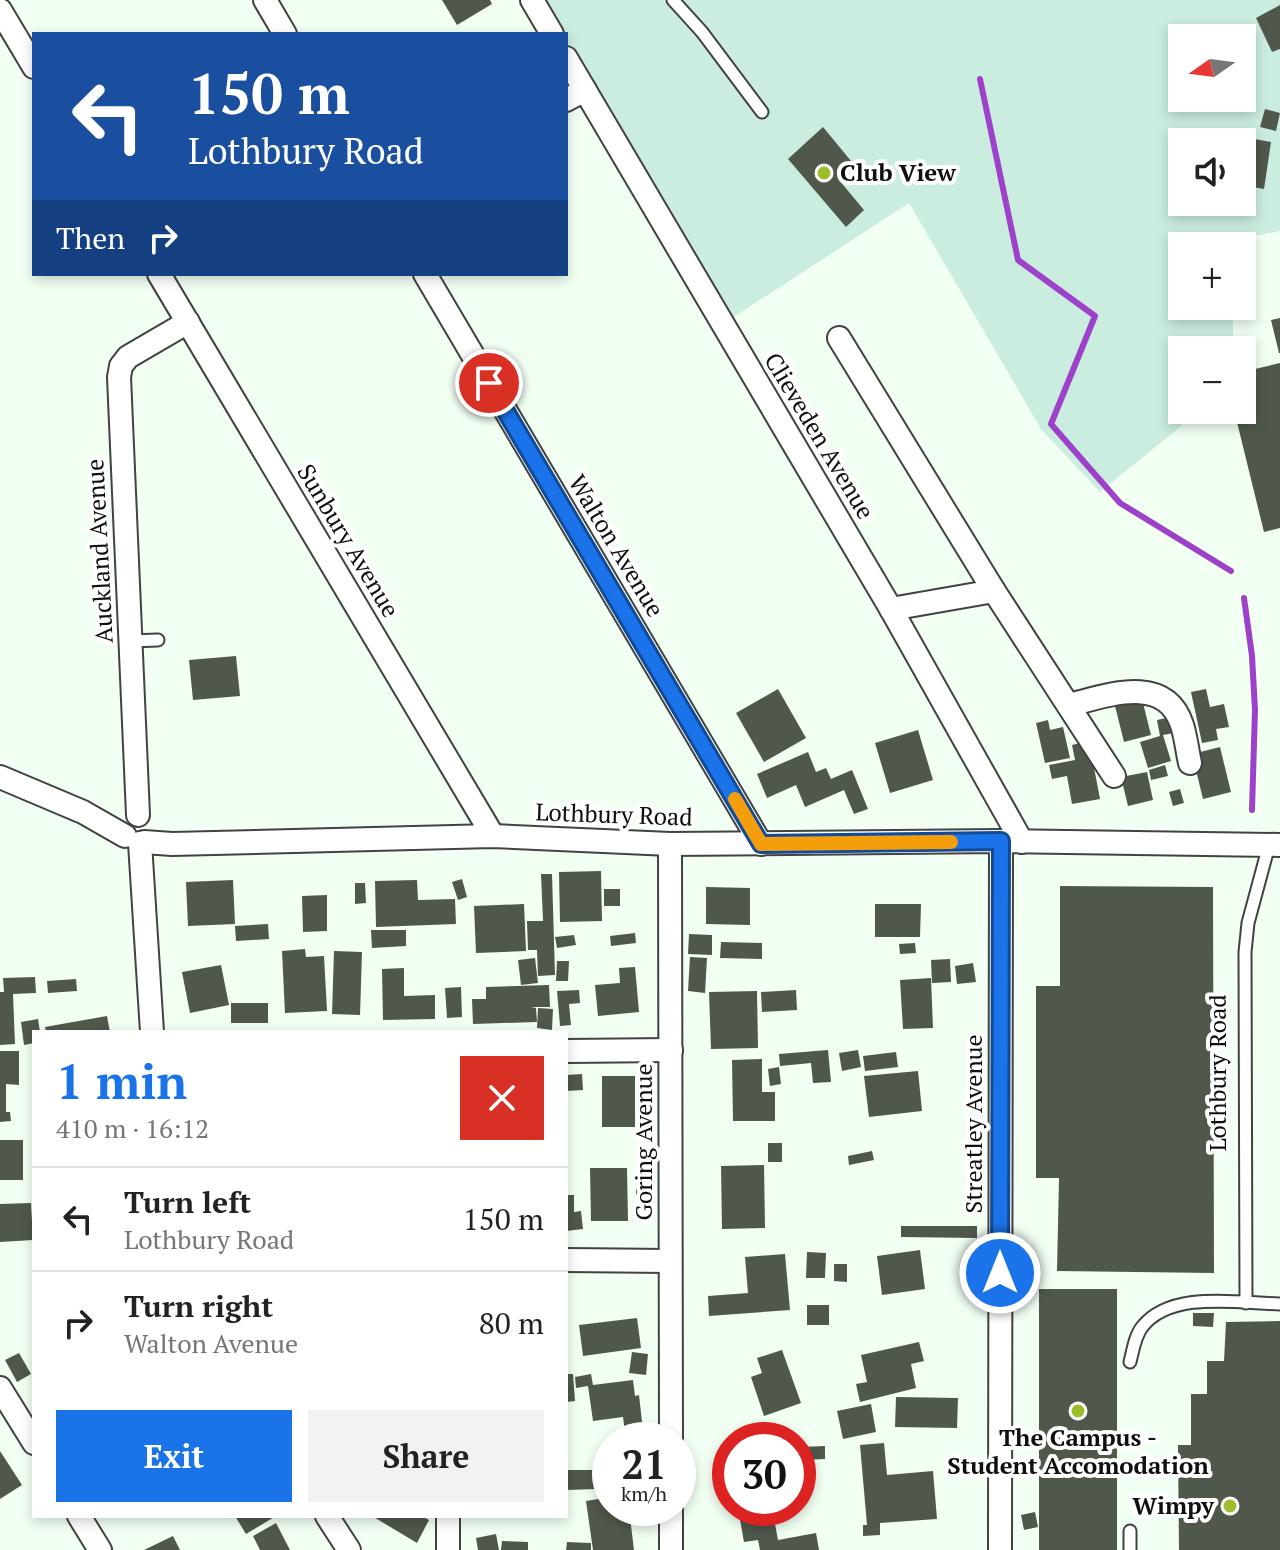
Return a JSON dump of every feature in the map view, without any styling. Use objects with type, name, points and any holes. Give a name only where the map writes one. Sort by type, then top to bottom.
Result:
[{"type":"street","points":[[265,0],[284,32]]},
{"type":"street","points":[[532,0],[551,32]]},
{"type":"street","points":[[0,10],[32,64]]},
{"type":"street","name":"Clieveden Avenue","points":[[568,66],[575,95],[891,609],[1011,842]]},
{"type":"street","name":"Sunbury Avenue","points":[[160,276],[493,836]]},
{"type":"street","name":"Walton Avenue","points":[[426,276],[761,844]]},
{"type":"street","name":"Auckland Avenue","points":[[152,1030],[138,831],[119,377],[121,366],[128,357],[188,322]]},
{"type":"street","points":[[839,338],[994,591],[1114,776]]},
{"type":"street","points":[[891,609],[994,591]]},
{"type":"street","points":[[1069,705],[1126,691],[1151,693],[1162,699],[1181,722],[1190,763]]},
{"type":"street","name":"Lothbury Road","points":[[0,777],[138,831],[160,844],[493,836],[670,844],[1011,842],[1274,845]]},
{"type":"street","name":"Streatley Avenue","points":[[1000,1550],[1011,842]]},
{"type":"street","name":"Goring Avenue","points":[[670,844],[671,1422]]},
{"type":"street","points":[[568,1051],[671,1050]]},
{"type":"street","points":[[568,1260],[670,1261]]},
{"type":"street","points":[[0,1388],[32,1440]]},
{"type":"street","points":[[80,1518],[100,1550]]},
{"type":"street","points":[[328,1518],[349,1550]]},
{"type":"street","points":[[448,1518],[448,1550]]},
{"type":"street","points":[[671,1526],[671,1550]]},
{"type":"lane","points":[[673,0],[702,32],[762,112]]},
{"type":"lane","points":[[130,641],[158,640]]},
{"type":"lane","name":"Lothbury Road","points":[[1246,1303],[1245,952],[1248,923],[1274,845]]},
{"type":"lane","points":[[1130,1362],[1141,1328],[1166,1307],[1184,1302],[1280,1304]]},
{"type":"lane","points":[[1130,1531],[1130,1550]]},
{"type":"green space","points":[[531,0],[1280,0],[1280,231],[1256,236],[1256,232],[1168,232],[1168,320],[1233,320],[1233,336],[1168,336],[1168,424],[1184,424],[1100,492],[1041,429],[909,203],[723,324],[568,62],[568,32],[550,32]]},
{"type":"building","points":[[442,0],[490,0],[492,4],[457,25]]},
{"type":"building","points":[[1280,5],[1280,49],[1272,52],[1256,18]]},
{"type":"building","points":[[1265,109],[1280,113],[1276,131],[1260,127]]},
{"type":"building","name":"Club View","points":[[823,127],[856,167],[839,180],[864,210],[846,227],[788,159]]},
{"type":"building","points":[[1256,139],[1271,142],[1264,189],[1256,188]]},
{"type":"building","points":[[1280,318],[1280,353],[1279,353],[1271,320]]},
{"type":"building","points":[[1280,363],[1280,528],[1264,532],[1237,424],[1256,424],[1256,369]]},
{"type":"building","points":[[236,656],[240,696],[193,700],[189,660]]},
{"type":"building","points":[[778,689],[806,738],[764,762],[736,713]]},
{"type":"building","points":[[1206,689],[1210,707],[1224,704],[1229,727],[1216,729],[1218,740],[1202,743],[1191,692]]},
{"type":"building","points":[[1142,699],[1151,735],[1124,742],[1115,706]]},
{"type":"building","points":[[1171,717],[1174,733],[1163,735],[1171,761],[1148,768],[1140,742],[1160,736],[1157,720]]},
{"type":"building","points":[[1048,720],[1050,730],[1063,727],[1070,758],[1045,763],[1036,723]]},
{"type":"building","points":[[918,730],[933,780],[890,793],[875,743]]},
{"type":"building","points":[[1089,741],[1100,799],[1072,804],[1067,776],[1052,779],[1049,765],[1075,760],[1072,745]]},
{"type":"building","points":[[1220,747],[1231,792],[1203,799],[1192,754]]},
{"type":"building","points":[[808,752],[816,772],[826,768],[831,779],[852,770],[868,809],[854,814],[844,790],[805,807],[796,785],[767,798],[757,774]]},
{"type":"building","points":[[1165,765],[1168,776],[1151,780],[1149,770]]},
{"type":"building","points":[[1147,772],[1153,800],[1128,806],[1121,777]]},
{"type":"building","points":[[1180,789],[1184,803],[1173,806],[1169,792]]},
{"type":"building","points":[[601,871],[602,921],[560,922],[559,872]]},
{"type":"building","points":[[541,874],[552,874],[555,975],[538,976],[537,950],[528,950],[527,921],[543,921]]},
{"type":"building","points":[[462,879],[467,897],[458,900],[452,882]]},
{"type":"building","points":[[233,880],[235,924],[188,926],[186,882]]},
{"type":"building","points":[[417,880],[418,900],[455,899],[456,924],[376,927],[375,881]]},
{"type":"building","points":[[355,883],[365,883],[366,903],[355,904]]},
{"type":"building","points":[[1060,886],[1213,887],[1214,1273],[1057,1271],[1059,1178],[1036,1178],[1036,986],[1060,986]]},
{"type":"building","points":[[706,887],[750,888],[750,925],[706,924]]},
{"type":"building","points":[[604,889],[620,889],[620,906],[604,906]]},
{"type":"building","points":[[327,895],[327,931],[303,932],[302,896]]},
{"type":"building","points":[[524,904],[526,951],[476,953],[474,906]]},
{"type":"building","points":[[875,904],[921,904],[920,937],[875,937]]},
{"type":"building","points":[[268,924],[269,939],[236,941],[235,926]]},
{"type":"building","points":[[371,930],[406,930],[406,946],[372,948]]},
{"type":"building","points":[[635,933],[636,943],[611,946],[610,936]]},
{"type":"building","points":[[689,934],[712,935],[712,955],[688,954]]},
{"type":"building","points":[[574,935],[576,945],[557,948],[555,937]]},
{"type":"building","points":[[721,942],[762,943],[762,959],[720,958]]},
{"type":"building","points":[[915,943],[916,953],[900,954],[899,944]]},
{"type":"building","points":[[305,949],[306,957],[324,956],[327,1011],[285,1013],[282,951]]},
{"type":"building","points":[[334,951],[362,952],[360,1015],[332,1014]]},
{"type":"building","points":[[690,957],[707,958],[705,993],[688,991]]},
{"type":"building","points":[[535,958],[538,983],[521,985],[518,960]]},
{"type":"building","points":[[950,959],[951,982],[932,983],[931,960]]},
{"type":"building","points":[[557,961],[569,961],[568,981],[556,981]]},
{"type":"building","points":[[973,963],[976,982],[957,984],[955,966]]},
{"type":"building","points":[[221,965],[229,1005],[190,1013],[182,972]]},
{"type":"building","points":[[635,967],[639,1012],[598,1016],[595,985],[620,983],[619,968]]},
{"type":"building","points":[[404,968],[404,996],[435,995],[435,1019],[383,1020],[382,969]]},
{"type":"building","points":[[35,977],[36,993],[13,994],[15,1044],[0,1045],[3,978]]},
{"type":"building","points":[[931,978],[933,1028],[903,1029],[900,980]]},
{"type":"building","points":[[76,979],[77,991],[48,993],[47,981]]},
{"type":"building","points":[[549,985],[550,1007],[531,1007],[536,1008],[537,1022],[473,1024],[472,999],[486,999],[486,987]]},
{"type":"building","points":[[461,987],[462,1017],[447,1018],[445,988]]},
{"type":"building","points":[[579,990],[580,1003],[569,1004],[571,1025],[560,1026],[557,991]]},
{"type":"building","points":[[796,990],[797,1010],[762,1012],[761,992]]},
{"type":"building","points":[[757,991],[758,1048],[711,1049],[709,992]]},
{"type":"building","points":[[231,1003],[268,1003],[268,1023],[231,1023]]},
{"type":"building","points":[[538,1008],[553,1009],[552,1030],[537,1028]]},
{"type":"building","points":[[107,1016],[110,1030],[46,1030],[45,1027]]},
{"type":"building","points":[[38,1019],[40,1030],[32,1030],[32,1043],[24,1045],[21,1022]]},
{"type":"building","points":[[828,1050],[831,1082],[813,1083],[811,1063],[780,1066],[779,1054]]},
{"type":"building","points":[[858,1050],[861,1067],[842,1071],[839,1053]]},
{"type":"building","points":[[0,1051],[19,1051],[19,1085],[6,1084],[6,1112],[10,1112],[11,1121],[0,1122]]},
{"type":"building","points":[[896,1052],[898,1067],[865,1071],[863,1056]]},
{"type":"building","points":[[762,1059],[762,1092],[775,1092],[775,1121],[733,1121],[732,1060]]},
{"type":"building","points":[[779,1067],[781,1084],[770,1086],[768,1069]]},
{"type":"building","points":[[918,1071],[922,1111],[869,1117],[864,1076]]},
{"type":"building","points":[[582,1074],[583,1090],[568,1091],[568,1075]]},
{"type":"building","points":[[602,1076],[635,1076],[635,1127],[602,1127]]},
{"type":"building","points":[[0,1140],[23,1140],[23,1180],[0,1180]]},
{"type":"building","points":[[768,1143],[782,1143],[782,1162],[768,1162]]},
{"type":"building","points":[[872,1151],[874,1160],[849,1165],[848,1156]]},
{"type":"building","points":[[764,1165],[765,1228],[722,1229],[721,1166]]},
{"type":"building","points":[[590,1168],[627,1168],[628,1221],[591,1221]]},
{"type":"building","points":[[636,1175],[653,1176],[653,1195],[636,1195]]},
{"type":"building","points":[[568,1195],[574,1195],[574,1212],[581,1211],[583,1229],[568,1231]]},
{"type":"building","points":[[31,1203],[32,1240],[0,1242],[0,1204]]},
{"type":"building","points":[[901,1226],[977,1226],[977,1238],[901,1237]]},
{"type":"building","points":[[920,1250],[925,1289],[882,1295],[877,1256]]},
{"type":"building","points":[[807,1252],[826,1253],[825,1278],[806,1278]]},
{"type":"building","points":[[785,1254],[790,1310],[709,1316],[708,1296],[748,1293],[745,1257]]},
{"type":"building","points":[[834,1264],[847,1264],[847,1282],[834,1281]]},
{"type":"building","name":"The Campus - Student Accomodation","points":[[1039,1289],[1117,1289],[1117,1550],[1039,1550]]},
{"type":"building","points":[[807,1305],[829,1305],[829,1325],[807,1325]]},
{"type":"building","points":[[1193,1313],[1214,1313],[1213,1327],[1193,1326]]},
{"type":"building","points":[[637,1318],[641,1348],[583,1356],[579,1325]]},
{"type":"building","points":[[1280,1321],[1280,1550],[1179,1550],[1178,1445],[1191,1445],[1191,1394],[1207,1394],[1207,1361],[1224,1361],[1226,1322]]},
{"type":"building","points":[[919,1342],[924,1361],[911,1364],[916,1388],[860,1402],[856,1384],[867,1382],[861,1355]]},
{"type":"building","points":[[782,1350],[801,1403],[764,1416],[751,1377],[762,1373],[757,1358]]},
{"type":"building","points":[[632,1352],[648,1354],[646,1375],[629,1373]]},
{"type":"building","points":[[19,1353],[31,1374],[17,1382],[5,1360]]},
{"type":"building","points":[[568,1374],[573,1374],[575,1401],[568,1402]]},
{"type":"building","points":[[591,1374],[593,1385],[633,1380],[635,1396],[639,1395],[642,1422],[624,1422],[623,1417],[593,1421],[588,1386],[576,1388],[575,1377]]},
{"type":"building","points":[[896,1397],[958,1398],[957,1428],[895,1427]]},
{"type":"building","points":[[871,1404],[876,1432],[843,1439],[837,1411]]},
{"type":"building","points":[[884,1443],[887,1475],[933,1471],[937,1519],[880,1523],[880,1535],[863,1536],[863,1525],[867,1525],[860,1445]]},
{"type":"building","points":[[816,1446],[825,1446],[825,1459],[816,1459]]},
{"type":"building","points":[[0,1451],[22,1485],[0,1499]]},
{"type":"building","points":[[568,1470],[592,1470],[592,1489],[568,1490]]},
{"type":"building","points":[[592,1500],[592,1526],[631,1526],[634,1550],[593,1550],[586,1501]]},
{"type":"building","points":[[1035,1512],[1038,1527],[1024,1530],[1021,1515]]},
{"type":"building","points":[[236,1518],[273,1518],[246,1534]]},
{"type":"building","points":[[375,1518],[429,1520],[417,1543]]},
{"type":"building","points":[[276,1523],[290,1550],[260,1550],[253,1536]]},
{"type":"building","points":[[741,1526],[775,1526],[778,1540],[816,1533],[819,1550],[760,1550],[758,1540],[744,1542]]},
{"type":"building","points":[[496,1534],[499,1550],[478,1550],[476,1538]]},
{"type":"building","points":[[173,1536],[180,1550],[144,1550]]},
{"type":"building","points":[[502,1541],[528,1542],[528,1550],[501,1550]]},
{"type":"building","points":[[567,1542],[591,1543],[591,1550],[566,1550]]},
{"type":"waterway","points":[[980,79],[1018,260],[1095,316],[1051,424],[1120,503],[1231,571]]},
{"type":"waterway","points":[[1244,598],[1255,710],[1252,810]]},
{"type":"slow traffic","points":[[735,799],[761,844],[951,842]]},
{"type":"place","name":"Club View","points":[[824,173]]},
{"type":"place","name":"The Campus - Student Accomodation","points":[[1078,1411]]},
{"type":"place","name":"Wimpy","points":[[1230,1506]]},
{"type":"route","points":[[489,383],[761,844],[1001,841],[1000,1273]]}]
